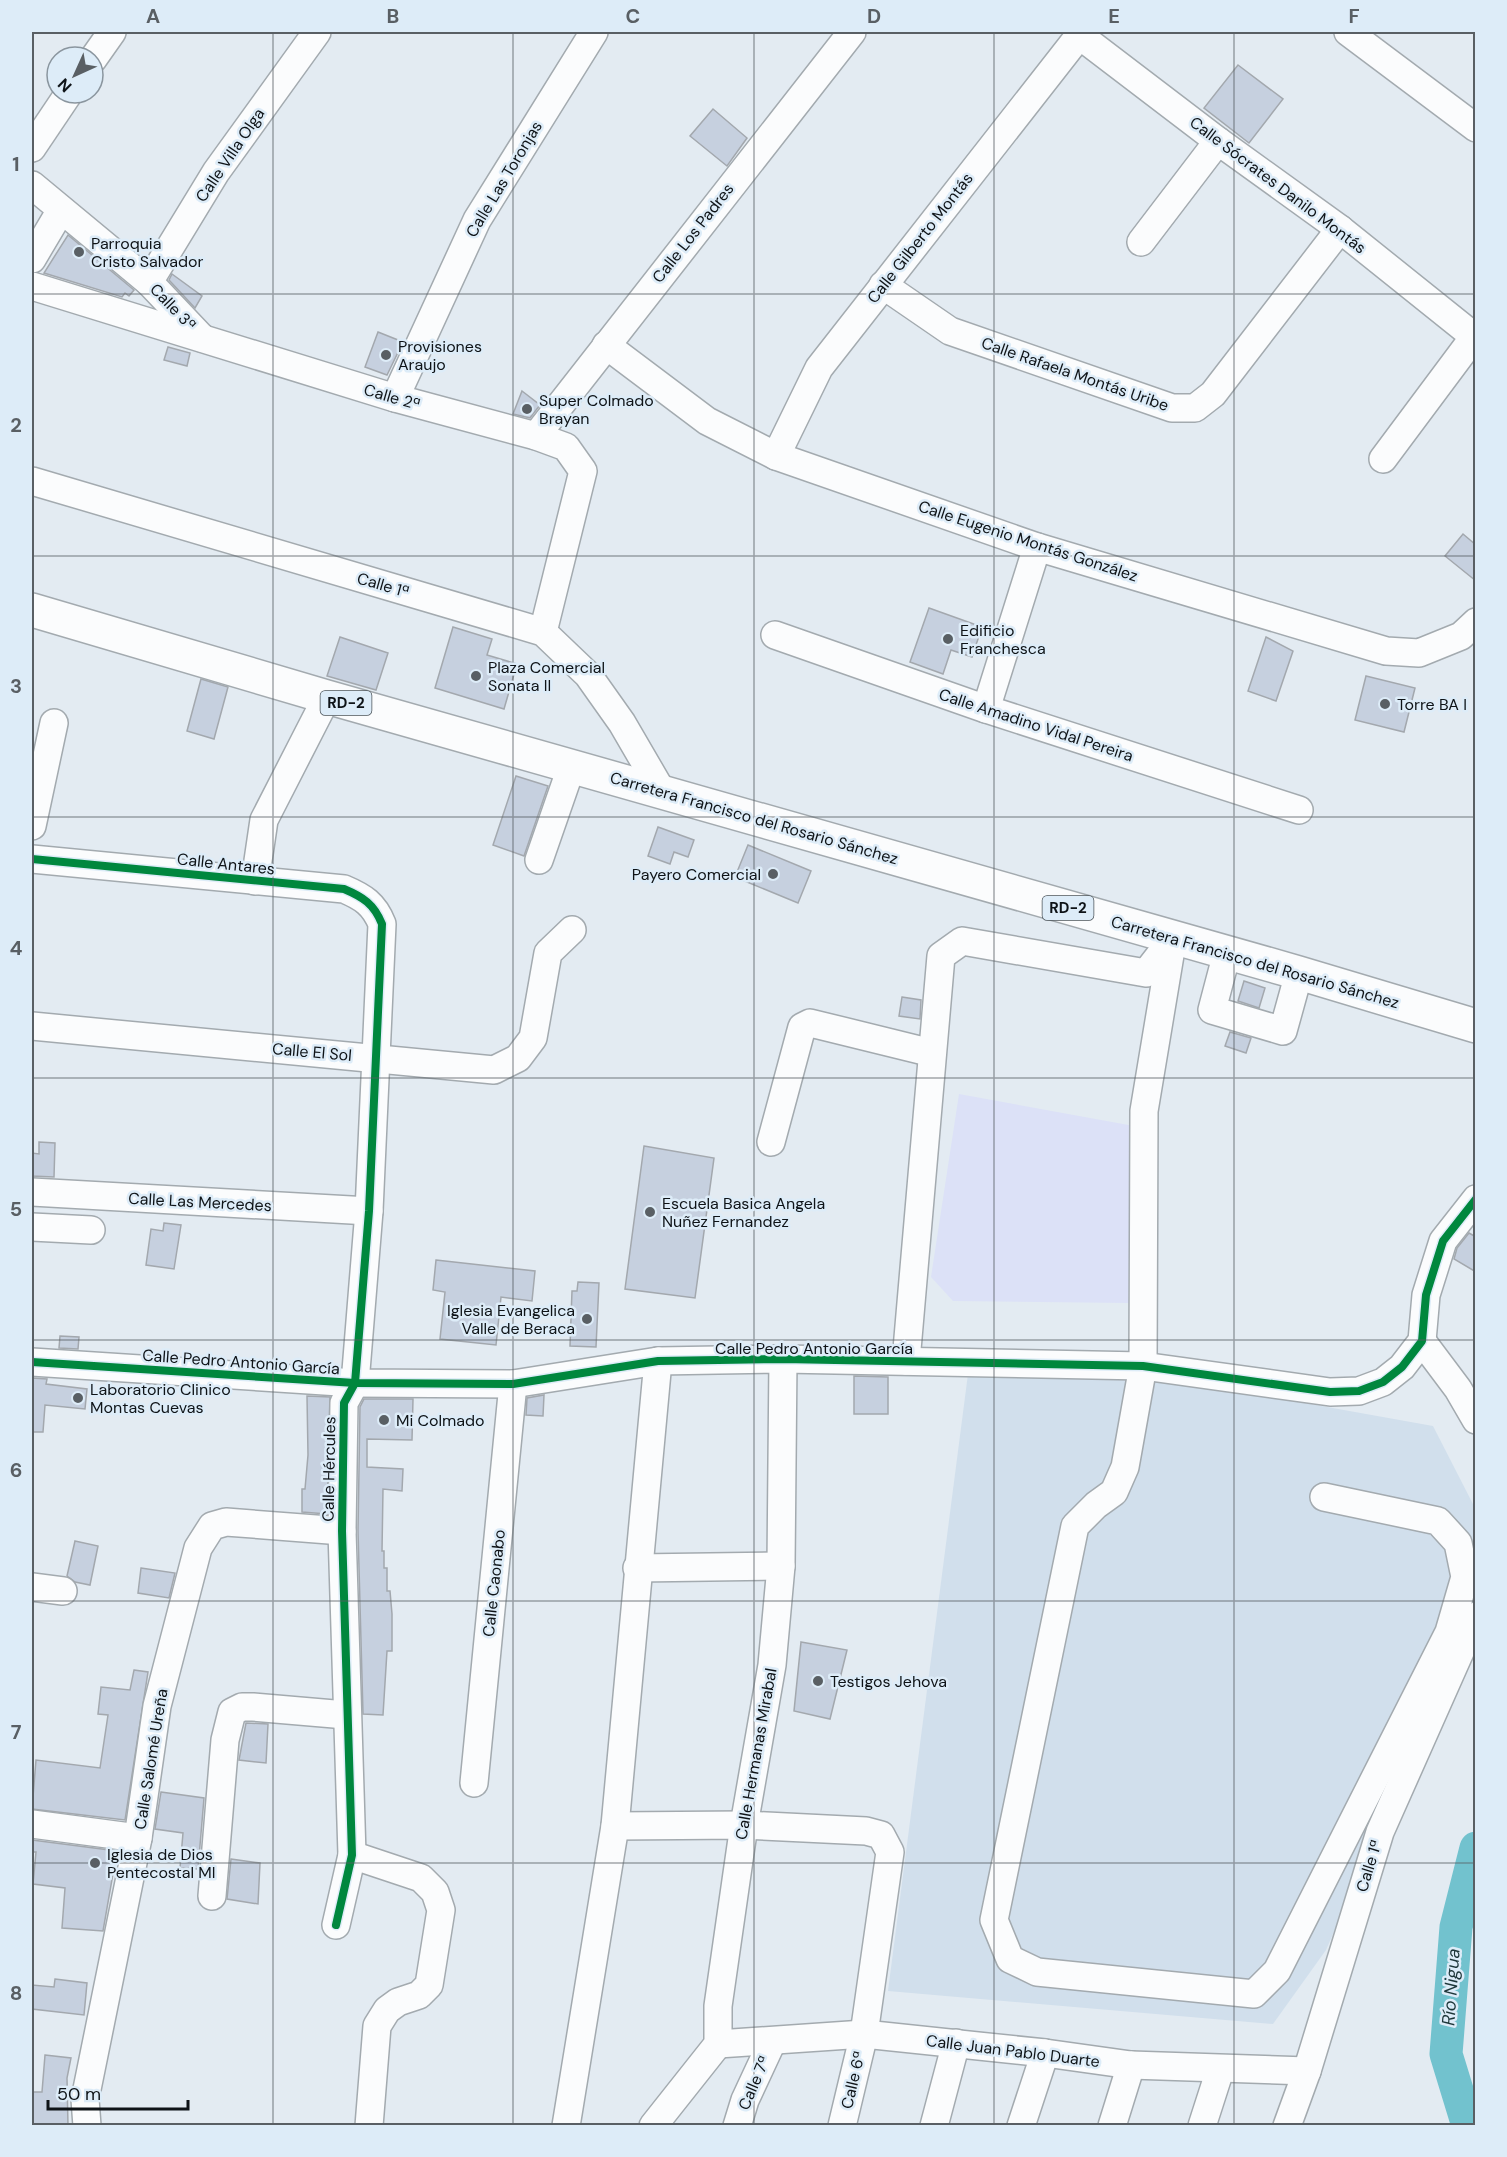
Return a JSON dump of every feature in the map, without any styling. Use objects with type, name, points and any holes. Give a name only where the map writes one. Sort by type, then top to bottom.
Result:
[{"type":"main road","name":"Carretera Francisco del Rosario Sánchez","points":[[32,610],[327,698],[661,790],[1476,1026]]},
{"type":"street","points":[[103,45],[112,32]]},
{"type":"street","name":"Calle Villa Olga","points":[[149,282],[216,172],[317,32]]},
{"type":"street","name":"Calle Las Toronjas","points":[[395,398],[477,220],[594,32]]},
{"type":"street","name":"Calle Los Padres","points":[[536,436],[852,32]]},
{"type":"street","points":[[1348,32],[1476,128]]},
{"type":"street","name":"Calle Sócrates Danilo Montás","points":[[1081,33],[1218,141],[1340,229],[1475,338]]},
{"type":"street","name":"Calle Gilberto Montás","points":[[776,456],[819,368],[1081,33]]},
{"type":"street","points":[[32,147],[61,105]]},
{"type":"street","points":[[1141,242],[1218,141]]},
{"type":"street","name":"Calle 3ª","points":[[32,185],[149,282],[204,339]]},
{"type":"street","points":[[32,259],[61,210]]},
{"type":"street","name":"Calle Rafaela Montás Uribe","points":[[883,285],[950,331],[1172,408],[1195,408],[1213,394],[1340,229]]},
{"type":"street","name":"Calle 2ª","points":[[32,286],[395,398],[536,436],[566,447],[582,471],[543,632]]},
{"type":"street","points":[[1383,459],[1475,338]]},
{"type":"street","name":"Calle Eugenio Montás González","points":[[606,345],[707,421],[776,456],[1037,547],[1386,651],[1419,653],[1461,636],[1474,624]]},
{"type":"street","name":"Calle 1ª","points":[[32,481],[543,632],[588,675],[622,723],[661,790]]},
{"type":"street","points":[[986,709],[1037,547]]},
{"type":"street","name":"Calle Amadino Vidal Pereira","points":[[775,635],[986,709],[1299,810]]},
{"type":"street","points":[[255,881],[264,820],[327,698]]},
{"type":"street","points":[[32,826],[54,723]]},
{"type":"street","points":[[539,860],[572,765]]},
{"type":"street","name":"Calle Antares","points":[[32,859],[344,889],[362,896],[375,908],[382,924],[383,943]]},
{"type":"street","name":"Calle El Sol","points":[[32,1026],[494,1070],[518,1058],[533,1038],[549,953],[572,930]]},
{"type":"street","points":[[906,1361],[941,956],[962,941],[1146,973],[1173,938]]},
{"type":"street","points":[[1173,938],[1144,1111],[1143,1366],[1121,1476],[1114,1492],[1095,1505],[1076,1526],[994,1920],[1010,1959],[1037,1972],[1254,1994],[1277,1971],[1449,1632],[1465,1577],[1458,1543],[1438,1521],[1324,1497]]},
{"type":"street","name":"Calle Hércules","points":[[336,1925],[352,1855],[342,1531],[344,1403],[355,1383],[369,1211],[383,943]]},
{"type":"street","points":[[1227,953],[1212,1010],[1282,1031],[1299,973]]},
{"type":"street","points":[[771,1142],[802,1027],[810,1023],[932,1053]]},
{"type":"street","name":"Calle Las Mercedes","points":[[32,1192],[369,1211]]},
{"type":"street","points":[[1476,1199],[1443,1240],[1426,1295],[1422,1341],[1458,1389],[1476,1420]]},
{"type":"street","points":[[32,1227],[91,1230]]},
{"type":"street","name":"Calle Pedro Antonio García","points":[[32,1362],[355,1383],[513,1384],[658,1362],[783,1359],[1143,1366],[1330,1392],[1359,1391],[1383,1382],[1402,1367],[1422,1341]]},
{"type":"street","name":"Calle Hermanas Mirabal","points":[[718,2044],[718,2006],[744,1825],[772,1665],[781,1566],[783,1359]]},
{"type":"street","points":[[566,2126],[615,1826],[637,1568],[658,1362]]},
{"type":"street","name":"Calle Caonabo","points":[[474,1783],[513,1384]]},
{"type":"street","name":"Calle Salomé Ureña","points":[[87,2126],[86,2099],[138,1838],[157,1706],[193,1563],[208,1530],[219,1523],[342,1531]]},
{"type":"street","points":[[637,1568],[781,1566]]},
{"type":"street","points":[[32,1587],[63,1591]]},
{"type":"street","name":"Calle 1ª","points":[[1287,2126],[1307,2071],[1380,1832],[1476,1616]]},
{"type":"street","points":[[212,1896],[227,1723],[232,1712],[242,1707],[253,1707],[346,1715]]},
{"type":"street","points":[[32,1824],[138,1838]]},
{"type":"street","points":[[615,1826],[744,1825]]},
{"type":"street","name":"Calle 6ª","points":[[744,1825],[866,1831],[881,1835],[890,1852],[864,2034],[842,2126]]},
{"type":"street","points":[[352,1855],[421,1878],[435,1892],[441,1910],[433,1974],[429,1985],[419,1995],[398,2002],[387,2010],[377,2026],[369,2126]]},
{"type":"street","name":"Calle Juan Pablo Duarte","points":[[718,2044],[864,2034],[1045,2053],[1131,2065],[1220,2070],[1307,2071]]},
{"type":"street","name":"Calle 7ª","points":[[737,2126],[772,2042]]},
{"type":"street","points":[[934,2126],[956,2043]]},
{"type":"street","points":[[653,2126],[718,2044]]},
{"type":"street","points":[[1021,2126],[1045,2053]]},
{"type":"street","points":[[1112,2126],[1131,2065]]},
{"type":"street","points":[[1202,2126],[1220,2070]]},
{"type":"shaded area","points":[[959,1094],[1134,1126],[1130,1303],[953,1301],[931,1277]]},
{"type":"shaded area","points":[[968,1374],[1170,1379],[1433,1426],[1475,1508],[1475,1611],[1326,1950],[1273,2024],[888,1991]]},
{"type":"building","points":[[1238,65],[1283,99],[1249,143],[1204,108]]},
{"type":"building","points":[[713,109],[747,138],[727,166],[690,136]]},
{"type":"building","name":"Parroquia Cristo Salvador","points":[[68,235],[134,290],[129,296],[125,293],[122,297],[44,273]]},
{"type":"building","points":[[172,274],[202,296],[195,308],[169,280]]},
{"type":"building","name":"Provisiones Araujo","points":[[378,332],[403,342],[387,375],[365,367]]},
{"type":"building","points":[[168,347],[190,353],[187,366],[164,360]]},
{"type":"building","name":"Super Colmado Brayan","points":[[522,391],[540,405],[530,418],[513,414]]},
{"type":"building","points":[[1463,534],[1476,545],[1476,581],[1445,556]]},
{"type":"building","name":"Edificio Franchesca","points":[[929,608],[982,627],[972,657],[951,650],[943,674],[910,662]]},
{"type":"building","name":"Plaza Comercial Sonata II","points":[[453,627],[492,639],[487,655],[517,664],[504,709],[435,688]]},
{"type":"building","points":[[340,637],[388,653],[376,690],[327,676]]},
{"type":"building","points":[[1266,637],[1293,651],[1276,701],[1248,691]]},
{"type":"building","name":"Torre BA I","points":[[1366,676],[1415,688],[1404,732],[1355,720]]},
{"type":"building","points":[[201,679],[228,687],[214,739],[187,731]]},
{"type":"building","points":[[516,776],[548,786],[524,856],[493,845]]},
{"type":"building","points":[[658,827],[694,840],[688,857],[674,852],[670,864],[648,856]]},
{"type":"building","name":"Payero Comercial","points":[[748,845],[811,871],[798,903],[735,877]]},
{"type":"building","points":[[1244,981],[1265,988],[1259,1008],[1238,1001]]},
{"type":"building","points":[[902,997],[921,1000],[920,1019],[899,1016]]},
{"type":"building","points":[[1230,1032],[1251,1038],[1246,1053],[1225,1046]]},
{"type":"building","points":[[39,1142],[55,1143],[54,1177],[32,1176],[32,1153],[39,1154]]},
{"type":"building","name":"Escuela Basica Angela Nuñez Fernandez","points":[[644,1146],[714,1158],[695,1298],[625,1289]]},
{"type":"building","points":[[164,1223],[181,1225],[174,1269],[146,1265],[151,1229],[163,1231]]},
{"type":"building","points":[[1469,1233],[1476,1237],[1476,1272],[1454,1259],[1457,1248]]},
{"type":"building","points":[[436,1260],[535,1271],[532,1301],[501,1297],[496,1345],[440,1339],[445,1292],[433,1290]]},
{"type":"building","name":"Iglesia Evangelica Valle de Beraca","points":[[578,1282],[599,1283],[596,1347],[570,1346],[572,1291],[577,1291]]},
{"type":"building","points":[[60,1336],[79,1337],[78,1349],[59,1348]]},
{"type":"building","points":[[854,1376],[888,1377],[888,1414],[854,1414]]},
{"type":"building","points":[[32,1378],[47,1379],[46,1384],[87,1389],[85,1409],[45,1405],[43,1432],[32,1432]]},
{"type":"building","points":[[544,1395],[543,1416],[526,1415],[527,1398]]},
{"type":"building","points":[[307,1396],[330,1397],[327,1514],[302,1512],[302,1489],[305,1489],[308,1455]]},
{"type":"building","points":[[364,1399],[413,1399],[412,1440],[367,1439],[367,1467],[403,1469],[402,1491],[383,1489],[382,1551],[384,1551],[384,1568],[387,1568],[387,1591],[390,1591],[392,1651],[387,1651],[383,1715],[363,1714],[358,1531],[360,1407]]},
{"type":"building","points":[[75,1541],[98,1546],[90,1585],[75,1582],[67,1576]]},
{"type":"building","points":[[141,1568],[175,1573],[169,1598],[138,1593]]},
{"type":"building","name":"Testigos Jehova","points":[[801,1642],[847,1650],[830,1719],[794,1711]]},
{"type":"building","points":[[134,1670],[148,1672],[125,1820],[32,1809],[36,1760],[100,1768],[108,1715],[98,1714],[101,1687],[130,1690]]},
{"type":"building","points":[[246,1723],[268,1724],[266,1763],[239,1760]]},
{"type":"building","points":[[161,1792],[204,1798],[198,1869],[180,1868],[183,1833],[155,1829]]},
{"type":"building","points":[[32,1840],[117,1851],[103,1931],[62,1928],[65,1888],[33,1884],[36,1852],[32,1852]]},
{"type":"building","points":[[231,1859],[260,1863],[258,1904],[227,1899]]},
{"type":"building","points":[[55,1979],[87,1983],[84,2015],[32,2009],[32,1985],[54,1987]]},
{"type":"building","points":[[45,2055],[71,2058],[67,2078],[68,2126],[32,2126],[32,2092],[42,2092]]},
{"type":"waterway","name":"Río Nigua","points":[[1468,2126],[1446,2054],[1456,1927],[1476,1848]]},
{"type":"cycle path","points":[[32,859],[344,889],[367,902],[382,924],[369,1211],[355,1383],[344,1403],[342,1531],[352,1855],[336,1925]]},
{"type":"cycle path","points":[[32,1362],[355,1383],[513,1384],[658,1361],[783,1359],[1143,1366],[1330,1392],[1359,1391],[1383,1382],[1402,1367],[1422,1341],[1426,1295],[1443,1241],[1476,1199]]},
{"type":"place","name":"Parroquia Cristo Salvador","points":[[79,252]]},
{"type":"place","name":"Provisiones Araujo","points":[[386,355]]},
{"type":"place","name":"Super Colmado Brayan","points":[[527,409]]},
{"type":"place","name":"Edificio Franchesca","points":[[948,639]]},
{"type":"place","name":"Plaza Comercial Sonata II","points":[[476,676]]},
{"type":"place","name":"Torre BA I","points":[[1385,704]]},
{"type":"place","name":"Payero Comercial","points":[[773,874]]},
{"type":"place","name":"Escuela Basica Angela Nuñez Fernandez","points":[[650,1212]]},
{"type":"place","name":"Iglesia Evangelica Valle de Beraca","points":[[587,1319]]},
{"type":"place","name":"Laboratorio Clinico Montas Cuevas","points":[[78,1398]]},
{"type":"place","name":"Mi Colmado","points":[[384,1420]]},
{"type":"place","name":"Testigos Jehova","points":[[818,1681]]},
{"type":"place","name":"Iglesia de Dios Pentecostal MI","points":[[95,1863]]}]
